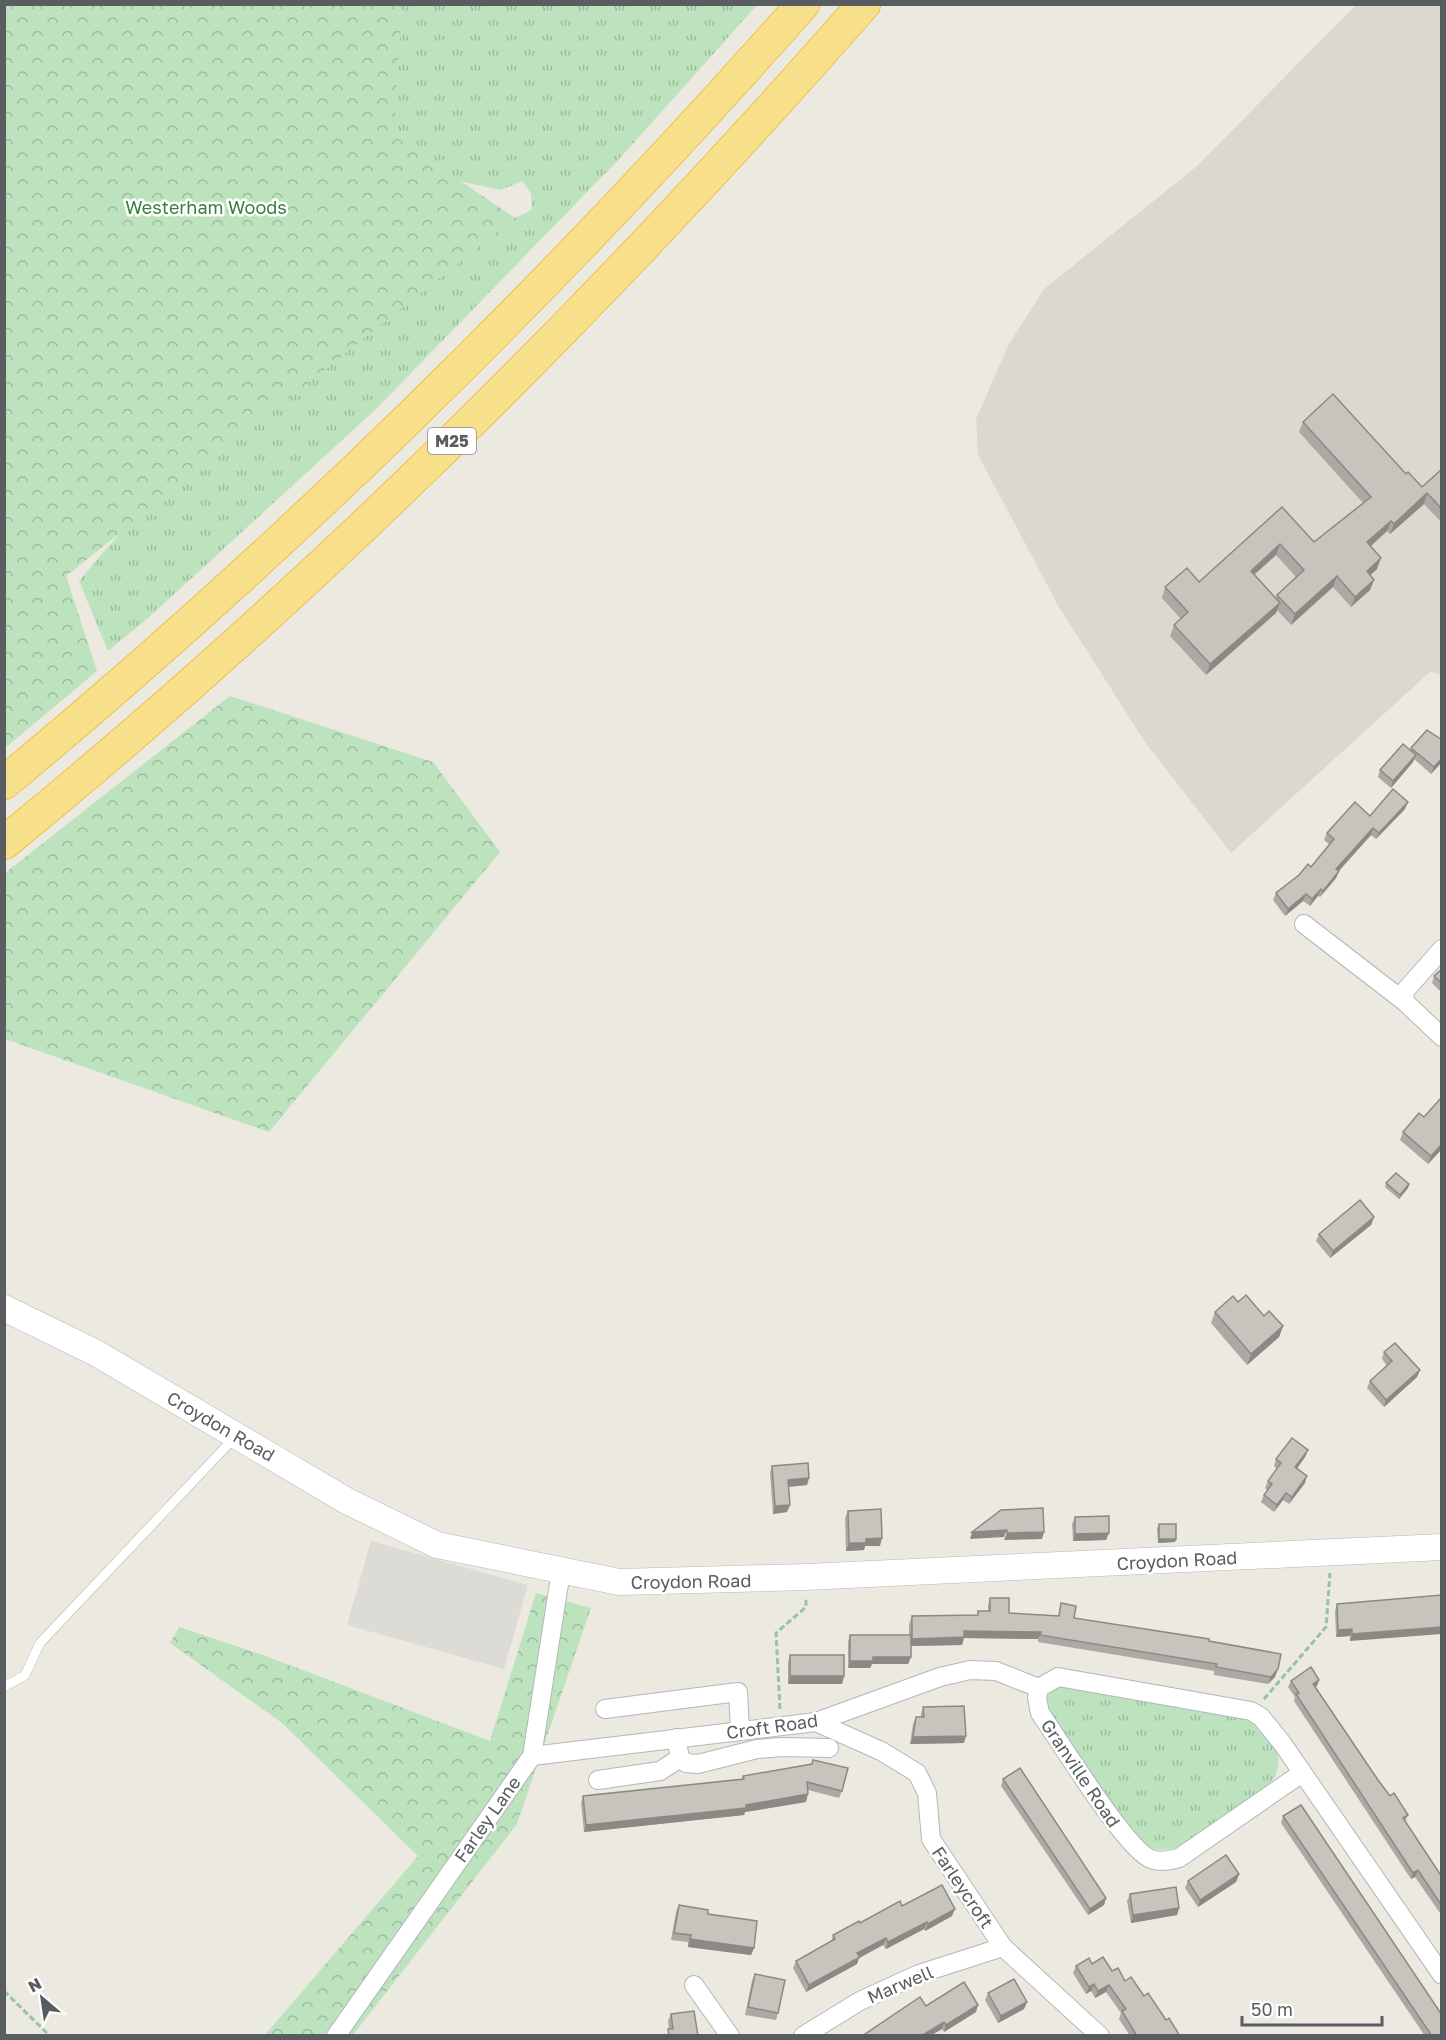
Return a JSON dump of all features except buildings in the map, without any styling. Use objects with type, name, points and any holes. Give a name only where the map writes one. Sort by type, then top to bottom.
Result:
[{"type":"highway","name":"M25","points":[[4,783],[240,578],[407,422],[608,218],[804,4]]},
{"type":"highway","name":"M25","points":[[4,843],[249,631],[434,459],[663,227],[864,4]]},
{"type":"main road","name":"Croydon Road","points":[[4,1308],[96,1353],[347,1501],[436,1545],[620,1582],[806,1577],[1442,1547]]},
{"type":"street","points":[[1304,924],[1405,1002],[1442,1037]]},
{"type":"street","points":[[1405,1002],[1404,992],[1442,949]]},
{"type":"street","name":"Farley Lane","points":[[336,2036],[532,1756],[561,1571]]},
{"type":"street","name":"Croft Road","points":[[532,1756],[781,1724],[816,1722],[940,1677],[970,1670],[996,1671],[1039,1688]]},
{"type":"street","points":[[1039,1688],[1058,1677],[1253,1712],[1268,1723],[1442,1975]]},
{"type":"street","name":"Granville Road","points":[[1039,1688],[1036,1698],[1040,1713],[1130,1844],[1152,1860],[1165,1861],[1179,1858],[1302,1773]]},
{"type":"street","points":[[605,1709],[738,1692],[740,1730]]},
{"type":"street","name":"Farleycroft","points":[[816,1722],[881,1751],[917,1773],[927,1793],[931,1839],[1003,1947],[1100,2036]]},
{"type":"street","points":[[676,1738],[680,1758],[686,1763],[698,1764],[757,1749],[829,1748]]},
{"type":"street","points":[[598,1780],[660,1771],[680,1758]]},
{"type":"street","name":"Marwell","points":[[803,2036],[860,2001],[909,1979],[1003,1947]]},
{"type":"street","points":[[694,1985],[730,2036]]},
{"type":"lane","points":[[4,1687],[26,1675],[40,1643],[237,1436]]},
{"type":"path","points":[[1253,1712],[1326,1628],[1332,1553]]},
{"type":"path","points":[[781,1724],[776,1634],[806,1607],[806,1577]]},
{"type":"path","points":[[4,1990],[50,2036]]},
{"type":"shaded area","points":[[1356,5],[1441,5],[1441,674],[1430,672],[1231,853],[1145,742],[1059,607],[978,455],[976,419],[1009,344],[1044,289],[1196,167]]},
{"type":"shaded area","points":[[371,1541],[528,1585],[504,1669],[347,1625]]},
{"type":"green space","name":"Westerham Woods","points":[[5,4],[402,5],[394,136],[515,218],[66,576],[97,671],[5,748]]},
{"type":"green space","points":[[402,5],[757,5],[622,156],[375,410],[147,619],[108,651],[79,581],[155,492],[515,218],[532,210],[531,194],[523,181],[500,190],[460,181],[393,136]]},
{"type":"green space","points":[[230,696],[433,762],[500,852],[269,1132],[5,1039],[5,873]]},
{"type":"green space","points":[[536,1593],[591,1608],[517,1824],[353,2035],[265,2035],[418,1856],[282,1723],[170,1643],[179,1627],[263,1655],[490,1741]]},
{"type":"green space","points":[[1062,1686],[1243,1718],[1258,1728],[1271,1742],[1277,1755],[1278,1767],[1274,1778],[1267,1787],[1246,1804],[1176,1848],[1161,1850],[1147,1847],[1138,1842],[1046,1708],[1049,1693]]}]
